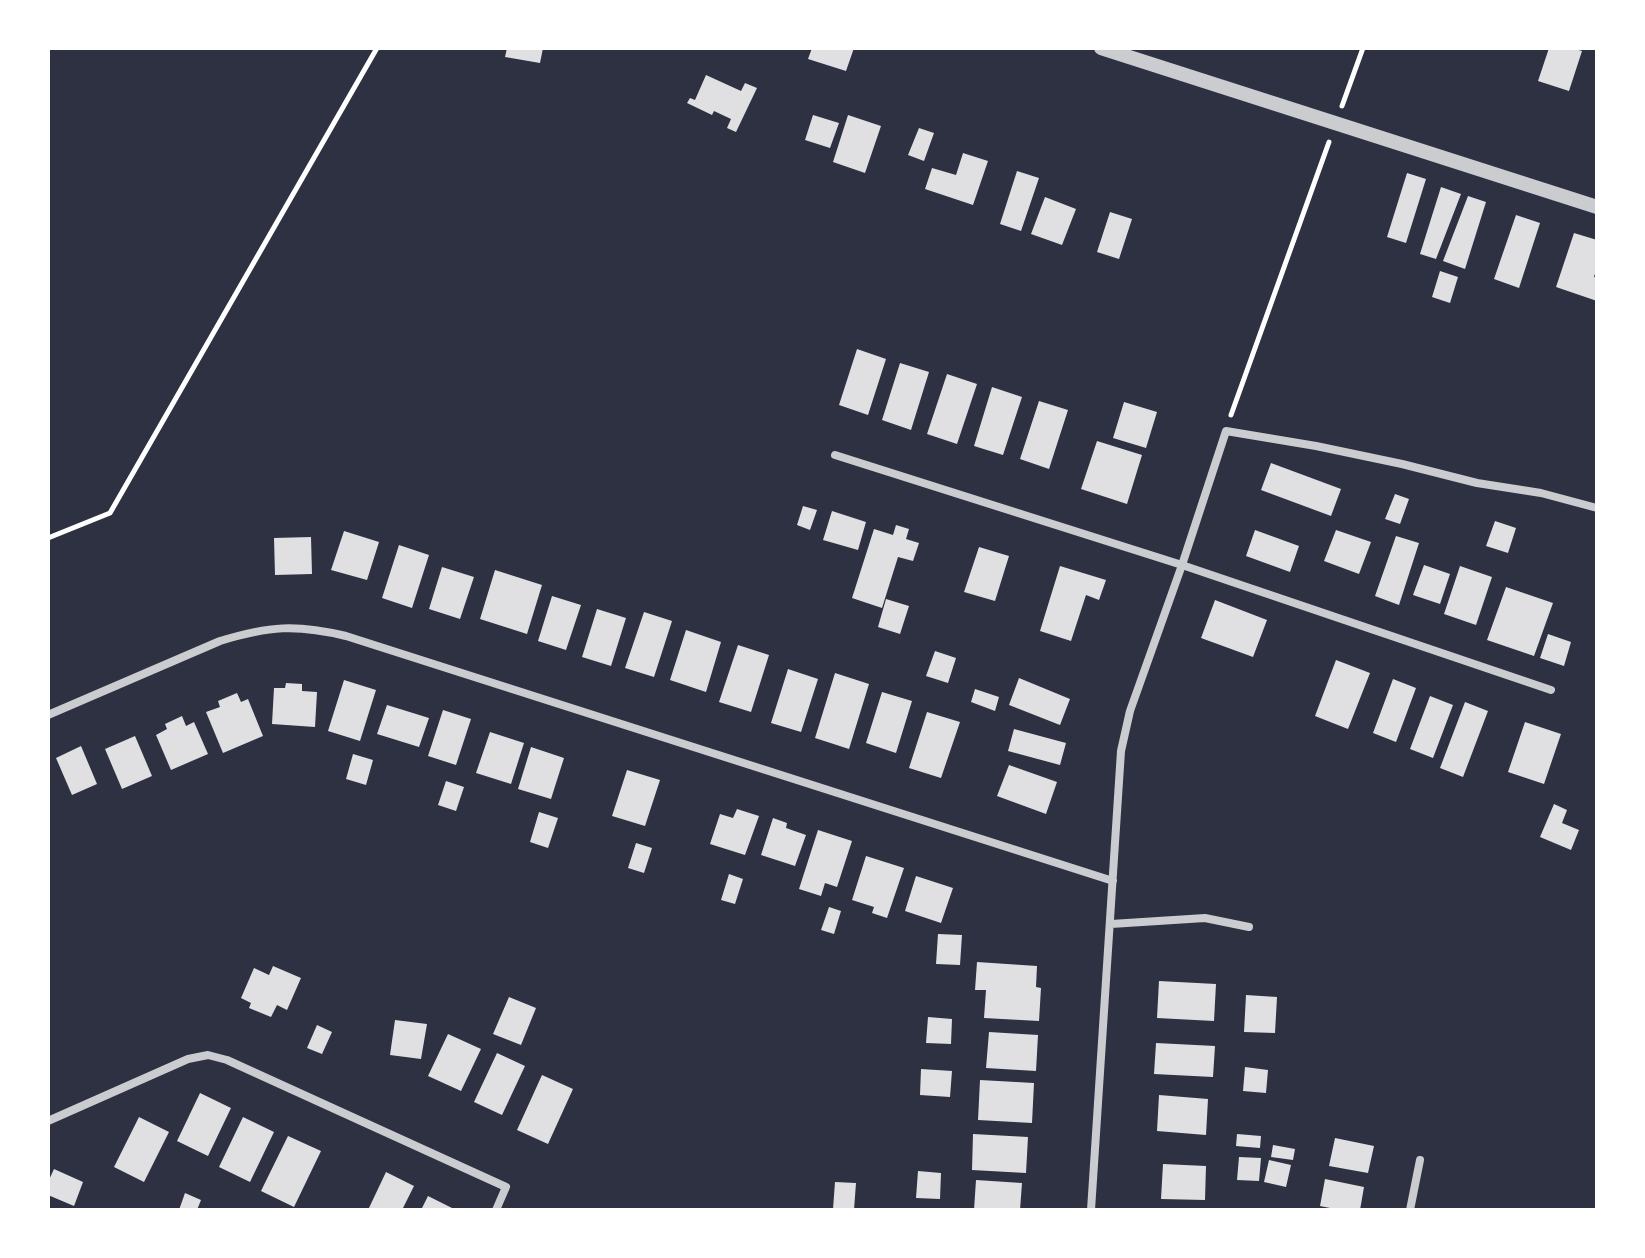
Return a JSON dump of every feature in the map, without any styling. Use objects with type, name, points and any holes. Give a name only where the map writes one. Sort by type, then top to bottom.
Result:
[{"type":"street","points":[[1101,48],[1597,207]]},
{"type":"street","points":[[1091,1210],[1123,738],[1226,431],[1316,446],[1477,483],[1541,493],[1597,508]]},
{"type":"street","points":[[835,455],[1182,565],[1551,690]]},
{"type":"street","points":[[48,715],[220,641],[269,628],[320,630],[1113,881]]},
{"type":"street","points":[[1111,924],[1205,918],[1249,927]]},
{"type":"street","points":[[48,1121],[188,1059],[208,1055],[506,1187],[496,1210]]},
{"type":"street","points":[[1410,1210],[1420,1160]]},
{"type":"path","points":[[48,538],[110,513],[377,48]]},
{"type":"path","points":[[1344,100],[1363,48]]},
{"type":"path","points":[[1226,431],[1328,146]]},
{"type":"building","points":[[507,48],[543,48],[540,63],[505,57]]},
{"type":"building","points":[[812,48],[854,48],[846,71],[808,59]]},
{"type":"building","points":[[1549,48],[1582,51],[1569,91],[1538,81]]},
{"type":"building","points":[[706,75],[741,91],[745,83],[757,88],[736,132],[727,128],[731,119],[714,111],[712,115],[687,103],[690,98],[695,100]]},
{"type":"building","points":[[813,115],[839,123],[830,148],[805,140]]},
{"type":"building","points":[[848,115],[881,126],[865,173],[833,162]]},
{"type":"building","points":[[919,128],[934,133],[924,161],[908,155]]},
{"type":"building","points":[[963,153],[988,161],[973,205],[925,189],[932,168],[956,175]]},
{"type":"building","points":[[1017,171],[1039,178],[1021,231],[1000,224]]},
{"type":"building","points":[[1407,173],[1426,179],[1406,243],[1387,237]]},
{"type":"building","points":[[1441,187],[1461,194],[1436,259],[1420,254]]},
{"type":"building","points":[[1468,196],[1486,202],[1465,269],[1443,261]]},
{"type":"building","points":[[1045,197],[1076,209],[1062,245],[1031,234]]},
{"type":"building","points":[[1110,212],[1132,219],[1119,259],[1097,252]]},
{"type":"building","points":[[1516,215],[1540,223],[1519,288],[1494,279]]},
{"type":"building","points":[[1574,233],[1597,240],[1594,277],[1597,278],[1597,301],[1556,287]]},
{"type":"building","points":[[1440,271],[1458,277],[1450,303],[1432,297]]},
{"type":"building","points":[[857,349],[886,359],[868,415],[839,405]]},
{"type":"building","points":[[900,363],[929,372],[911,430],[882,420]]},
{"type":"building","points":[[947,374],[977,384],[957,444],[927,434]]},
{"type":"building","points":[[992,387],[1022,397],[1003,455],[974,446]]},
{"type":"building","points":[[1039,401],[1068,410],[1049,469],[1020,459]]},
{"type":"building","points":[[1124,402],[1157,412],[1146,448],[1113,438]]},
{"type":"building","points":[[1097,441],[1142,455],[1127,504],[1081,489]]},
{"type":"building","points":[[1271,463],[1341,489],[1331,516],[1261,490]]},
{"type":"building","points":[[1395,494],[1409,499],[1400,524],[1385,519]]},
{"type":"building","points":[[803,506],[817,510],[810,530],[797,525]]},
{"type":"building","points":[[832,511],[866,522],[858,550],[823,540]]},
{"type":"building","points":[[1495,521],[1516,528],[1508,553],[1486,546]]},
{"type":"building","points":[[896,525],[909,529],[906,539],[919,543],[913,561],[898,557],[882,608],[852,598],[874,529],[893,535]]},
{"type":"building","points":[[1255,530],[1299,546],[1290,572],[1246,556]]},
{"type":"building","points":[[1336,530],[1371,542],[1359,574],[1324,561]]},
{"type":"building","points":[[344,531],[379,542],[367,580],[331,570]]},
{"type":"building","points":[[1396,536],[1419,543],[1399,605],[1375,596]]},
{"type":"building","points":[[311,537],[312,574],[275,575],[274,538]]},
{"type":"building","points":[[399,545],[429,555],[412,608],[382,598]]},
{"type":"building","points":[[979,547],[1009,556],[995,601],[964,592]]},
{"type":"building","points":[[1424,565],[1450,574],[1440,604],[1413,595]]},
{"type":"building","points":[[1060,566],[1106,580],[1099,600],[1086,595],[1071,641],[1040,631]]},
{"type":"building","points":[[1460,566],[1492,577],[1476,625],[1444,614]]},
{"type":"building","points":[[442,567],[474,577],[460,619],[429,609]]},
{"type":"building","points":[[495,570],[542,585],[527,634],[480,619]]},
{"type":"building","points":[[1506,587],[1553,603],[1534,656],[1487,640]]},
{"type":"building","points":[[552,596],[581,605],[566,650],[538,641]]},
{"type":"building","points":[[886,599],[909,606],[900,634],[878,627]]},
{"type":"building","points":[[1215,600],[1267,620],[1253,657],[1201,638]]},
{"type":"building","points":[[597,609],[626,618],[611,666],[582,657]]},
{"type":"building","points":[[644,612],[672,621],[654,677],[625,668]]},
{"type":"building","points":[[686,630],[721,642],[706,692],[670,680]]},
{"type":"building","points":[[1548,634],[1571,642],[1564,666],[1540,658]]},
{"type":"building","points":[[738,645],[769,655],[751,712],[719,702]]},
{"type":"building","points":[[935,651],[956,658],[948,683],[926,676]]},
{"type":"building","points":[[1336,660],[1370,673],[1348,729],[1315,716]]},
{"type":"building","points":[[788,669],[818,679],[801,732],[771,723]]},
{"type":"building","points":[[835,673],[869,684],[849,749],[815,738]]},
{"type":"building","points":[[1019,678],[1070,699],[1060,725],[1009,705]]},
{"type":"building","points":[[1393,679],[1416,688],[1396,742],[1373,733]]},
{"type":"building","points":[[344,680],[376,690],[360,741],[328,731]]},
{"type":"building","points":[[286,683],[302,684],[302,691],[317,692],[315,727],[272,724],[274,688],[285,688]]},
{"type":"building","points":[[975,689],[999,697],[995,711],[971,702]]},
{"type":"building","points":[[882,692],[912,701],[896,753],[866,743]]},
{"type":"building","points":[[237,693],[241,702],[248,699],[263,736],[223,753],[206,712],[220,707],[218,701]]},
{"type":"building","points":[[1430,696],[1453,705],[1433,758],[1410,749]]},
{"type":"building","points":[[1465,702],[1488,711],[1463,777],[1440,768]]},
{"type":"building","points":[[387,705],[429,718],[419,747],[377,734]]},
{"type":"building","points":[[443,710],[471,719],[456,765],[428,756]]},
{"type":"building","points":[[927,712],[960,722],[941,778],[909,768]]},
{"type":"building","points":[[182,716],[186,726],[194,722],[208,754],[171,770],[156,735],[167,729],[165,724]]},
{"type":"building","points":[[1525,722],[1561,734],[1544,784],[1508,772]]},
{"type":"building","points":[[1014,729],[1066,743],[1060,765],[1008,751]]},
{"type":"building","points":[[490,732],[524,743],[511,784],[476,773]]},
{"type":"building","points":[[135,736],[152,776],[122,789],[105,749]]},
{"type":"building","points":[[81,746],[97,784],[72,795],[56,758]]},
{"type":"building","points":[[531,747],[564,758],[551,799],[518,789]]},
{"type":"building","points":[[353,754],[373,760],[366,785],[346,779]]},
{"type":"building","points":[[1009,765],[1057,782],[1046,814],[997,796]]},
{"type":"building","points":[[627,770],[660,780],[645,826],[612,816]]},
{"type":"building","points":[[446,781],[464,787],[456,811],[438,805]]},
{"type":"building","points":[[1554,804],[1567,810],[1562,823],[1579,830],[1571,850],[1540,837]]},
{"type":"building","points":[[737,809],[759,816],[745,855],[710,844],[720,814],[733,818]]},
{"type":"building","points":[[539,812],[558,818],[548,848],[530,842]]},
{"type":"building","points":[[773,818],[787,823],[786,828],[806,835],[795,866],[761,855]]},
{"type":"building","points":[[818,830],[852,841],[837,887],[825,883],[821,896],[799,889]]},
{"type":"building","points":[[636,843],[652,848],[644,873],[628,868]]},
{"type":"building","points":[[866,856],[904,868],[887,918],[872,913],[874,907],[852,900]]},
{"type":"building","points":[[729,874],[743,879],[735,904],[721,900]]},
{"type":"building","points":[[916,876],[953,888],[941,923],[905,911]]},
{"type":"building","points":[[829,907],[841,911],[834,934],[821,930]]},
{"type":"building","points":[[938,934],[962,935],[960,965],[936,964]]},
{"type":"building","points":[[977,962],[1037,966],[1036,987],[1041,988],[1039,1021],[984,1018],[986,990],[975,990]]},
{"type":"building","points":[[273,966],[301,978],[287,1010],[277,1005],[271,1017],[249,1008],[251,1003],[241,998],[254,968],[269,975]]},
{"type":"building","points":[[1159,981],[1216,984],[1214,1021],[1157,1018]]},
{"type":"building","points":[[1246,995],[1277,997],[1275,1033],[1244,1032]]},
{"type":"building","points":[[509,997],[536,1008],[521,1045],[493,1034]]},
{"type":"building","points":[[928,1017],[952,1019],[951,1044],[926,1043]]},
{"type":"building","points":[[395,1020],[427,1024],[421,1059],[390,1055]]},
{"type":"building","points":[[317,1025],[332,1032],[322,1054],[307,1048]]},
{"type":"building","points":[[989,1032],[1038,1035],[1036,1071],[986,1068]]},
{"type":"building","points":[[448,1034],[481,1049],[461,1091],[428,1076]]},
{"type":"building","points":[[1156,1043],[1215,1046],[1213,1077],[1154,1074]]},
{"type":"building","points":[[497,1053],[525,1066],[502,1115],[474,1102]]},
{"type":"building","points":[[1245,1067],[1268,1070],[1266,1093],[1243,1091]]},
{"type":"building","points":[[921,1069],[952,1071],[950,1097],[920,1095]]},
{"type":"building","points":[[542,1075],[573,1089],[548,1144],[517,1130]]},
{"type":"building","points":[[980,1080],[1034,1083],[1032,1123],[978,1120]]},
{"type":"building","points":[[200,1093],[231,1108],[208,1156],[177,1141]]},
{"type":"building","points":[[1159,1095],[1208,1099],[1206,1135],[1157,1131]]},
{"type":"building","points":[[139,1117],[169,1132],[144,1182],[114,1167]]},
{"type":"building","points":[[243,1117],[274,1132],[250,1182],[219,1167]]},
{"type":"building","points":[[973,1134],[1028,1137],[1026,1173],[972,1170]]},
{"type":"building","points":[[1237,1134],[1261,1136],[1260,1148],[1236,1146]]},
{"type":"building","points":[[288,1136],[321,1151],[294,1207],[261,1191]]},
{"type":"building","points":[[1335,1138],[1374,1146],[1368,1173],[1329,1166]]},
{"type":"building","points":[[1273,1145],[1295,1149],[1293,1160],[1271,1157]]},
{"type":"building","points":[[1239,1157],[1261,1158],[1259,1181],[1237,1180]]},
{"type":"building","points":[[1269,1160],[1291,1165],[1286,1187],[1264,1182]]},
{"type":"building","points":[[1163,1164],[1206,1166],[1205,1200],[1161,1199]]},
{"type":"building","points":[[54,1169],[83,1182],[74,1206],[48,1195],[48,1182]]},
{"type":"building","points":[[918,1171],[941,1173],[940,1199],[916,1198]]},
{"type":"building","points":[[386,1172],[414,1186],[402,1210],[368,1210]]},
{"type":"building","points":[[1325,1179],[1364,1187],[1360,1210],[1320,1206]]},
{"type":"building","points":[[976,1180],[1022,1183],[1020,1210],[974,1210]]},
{"type":"building","points":[[835,1182],[856,1183],[854,1210],[833,1209]]},
{"type":"building","points":[[185,1193],[201,1200],[197,1210],[179,1210]]},
{"type":"building","points":[[428,1196],[456,1210],[421,1210]]}]
